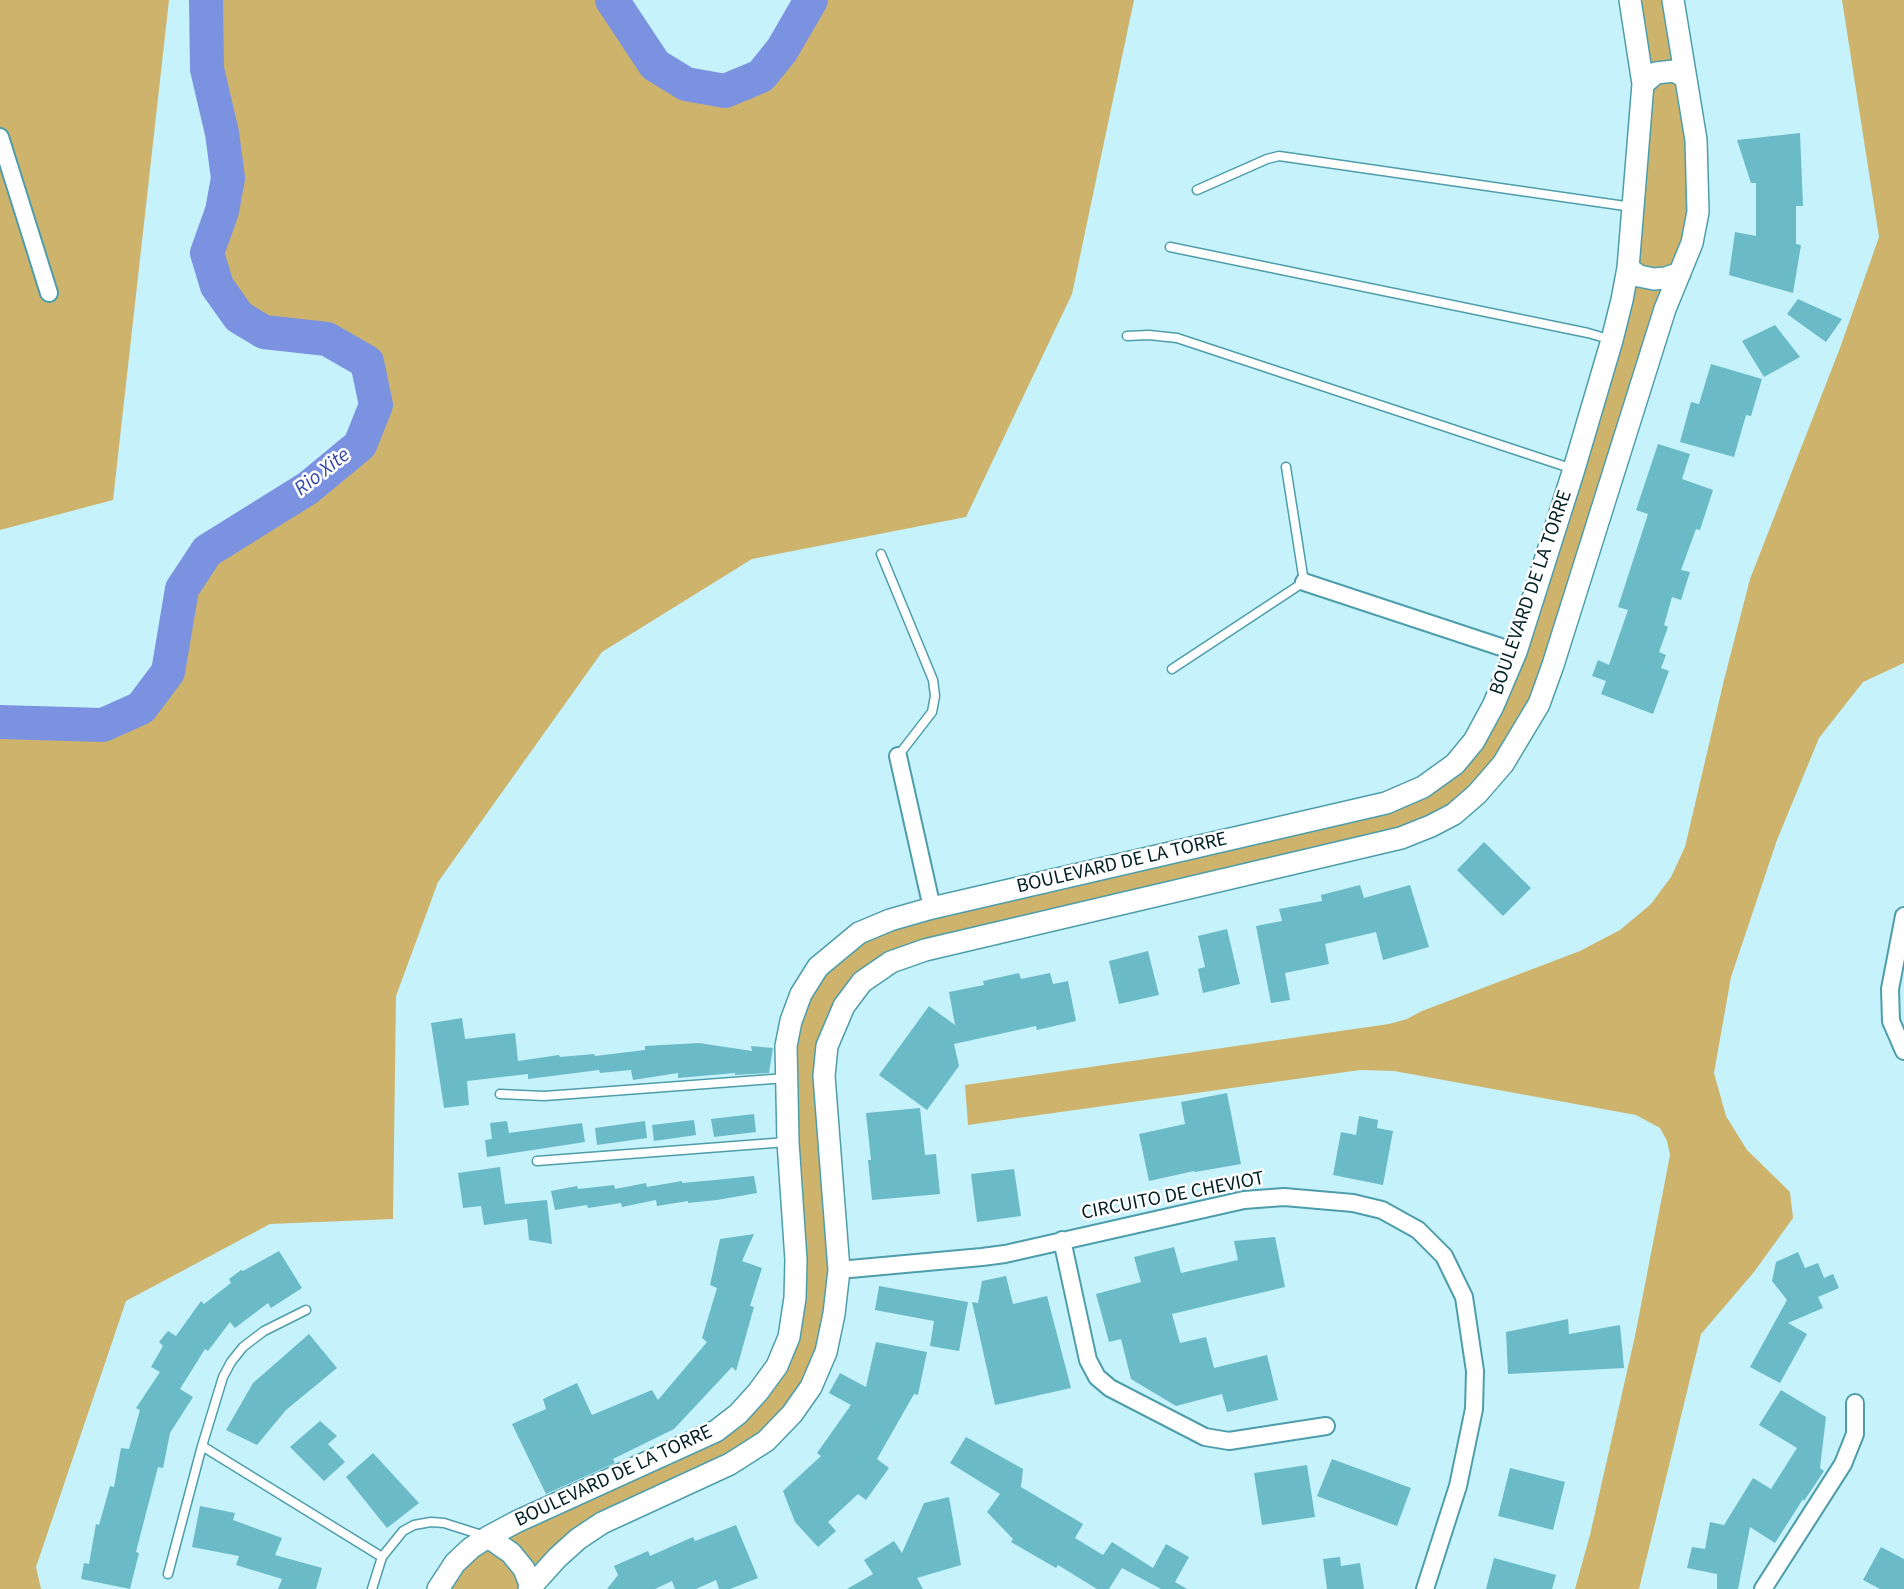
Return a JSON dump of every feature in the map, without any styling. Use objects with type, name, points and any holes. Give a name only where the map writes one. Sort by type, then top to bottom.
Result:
[{"type":"street","name":"BOULEVARD DE LA TORRE","points":[[438,1589],[455,1563],[471,1548],[516,1522],[716,1431],[738,1414],[777,1366],[789,1337],[795,1298],[796,1260],[788,1142],[786,1046],[791,1021],[801,994],[818,967],[859,933],[890,920],[932,908],[1386,803],[1423,787],[1455,764],[1474,741],[1493,706],[1516,652],[1612,340],[1628,268],[1643,84],[1630,0]]},
{"type":"street","name":"BOULEVARD DE LA TORRE","points":[[530,1588],[557,1557],[602,1523],[730,1464],[766,1441],[792,1414],[811,1387],[826,1352],[834,1314],[839,1270],[824,1076],[827,1046],[844,1006],[862,982],[891,962],[926,950],[1401,838],[1454,814],[1477,794],[1503,764],[1539,704],[1665,309],[1692,243],[1698,212],[1696,140],[1673,0]]},
{"type":"street","points":[[1643,84],[1656,73],[1674,72],[1685,77]]},
{"type":"street","points":[[0,137],[49,293]]},
{"type":"street","points":[[1628,268],[1639,276],[1654,279],[1680,273]]},
{"type":"street","points":[[1304,582],[1516,652]]},
{"type":"street","points":[[898,756],[932,908]]},
{"type":"street","points":[[1904,916],[1890,989],[1891,1021],[1904,1051]]},
{"type":"street","name":"CIRCUITO DE CHEVIOT","points":[[839,1270],[982,1257],[1244,1200],[1284,1197],[1382,1210],[1418,1230],[1444,1256],[1464,1297],[1475,1371],[1474,1409],[1461,1475],[1425,1589]]},
{"type":"street","points":[[1062,1240],[1088,1360],[1097,1377],[1110,1388],[1205,1437],[1229,1441],[1326,1426]]},
{"type":"street","points":[[1763,1589],[1843,1464],[1855,1434],[1855,1403]]},
{"type":"street","points":[[488,1538],[511,1553],[524,1569],[530,1588]]},
{"type":"lane","points":[[1197,190],[1267,159],[1279,156],[1632,207]]},
{"type":"lane","points":[[1170,247],[1588,333],[1612,340]]},
{"type":"lane","points":[[1127,336],[1149,335],[1177,338],[1574,469]]},
{"type":"lane","points":[[1172,669],[1304,582],[1286,467]]},
{"type":"lane","points":[[881,554],[933,680],[935,696],[932,712],[898,756]]},
{"type":"lane","points":[[500,1094],[554,1095],[787,1078]]},
{"type":"lane","points":[[537,1161],[788,1142]]},
{"type":"lane","points":[[168,1574],[217,1393],[231,1362],[243,1347],[264,1331],[306,1310]]},
{"type":"lane","points":[[202,1446],[382,1557]]},
{"type":"lane","points":[[372,1589],[382,1557],[403,1531],[414,1526],[431,1522],[458,1526],[488,1538]]},
{"type":"shaded area","points":[[0,0],[169,0],[113,500],[0,530]]},
{"type":"shaded area","points":[[206,0],[612,0],[655,65],[686,84],[724,91],[761,75],[782,50],[811,0],[1134,0],[1072,294],[966,517],[752,559],[602,652],[438,882],[396,996],[393,1219],[270,1224],[126,1301],[36,1567],[41,1589],[0,1589],[0,722],[103,725],[141,708],[167,672],[182,589],[207,551],[308,488],[360,445],[376,405],[367,362],[327,339],[264,332],[239,317],[217,286],[207,253],[222,211],[228,178],[222,133],[207,69]]},
{"type":"shaded area","points":[[1630,0],[1673,0],[1698,212],[1539,704],[1454,814],[925,950],[862,982],[827,1046],[839,1270],[826,1352],[766,1441],[627,1510],[529,1589],[438,1589],[455,1563],[716,1431],[789,1337],[788,1142],[801,994],[859,933],[1423,787],[1493,706],[1612,340],[1636,169]]},
{"type":"shaded area","points":[[1842,0],[1904,0],[1904,663],[1863,682],[1819,738],[1777,840],[1731,977],[1714,1073],[1726,1116],[1747,1150],[1790,1192],[1793,1218],[1754,1272],[1701,1334],[1639,1589],[1575,1589],[1590,1535],[1635,1336],[1670,1155],[1667,1141],[1660,1128],[1636,1115],[1394,1071],[1360,1070],[968,1125],[965,1085],[1389,1024],[1580,951],[1620,930],[1651,904],[1671,877],[1685,847],[1750,579],[1840,348],[1879,237]]},
{"type":"building","points":[[1800,133],[1803,206],[1796,206],[1796,244],[1801,245],[1793,293],[1729,275],[1735,232],[1756,236],[1756,183],[1751,183],[1737,140]]},
{"type":"building","points":[[1798,299],[1842,319],[1826,342],[1787,314]]},
{"type":"building","points":[[1775,325],[1800,357],[1764,377],[1742,341]]},
{"type":"building","points":[[1711,364],[1762,379],[1751,416],[1746,415],[1734,457],[1680,442],[1691,402],[1699,404]]},
{"type":"building","points":[[1658,444],[1690,454],[1682,479],[1713,490],[1700,530],[1696,529],[1681,570],[1690,572],[1681,600],[1672,597],[1664,625],[1668,627],[1659,652],[1666,655],[1661,668],[1669,671],[1653,714],[1601,694],[1606,681],[1592,676],[1598,660],[1609,665],[1628,610],[1618,607],[1648,514],[1636,510]]},
{"type":"building","points":[[1484,842],[1531,888],[1503,916],[1457,870]]},
{"type":"building","points":[[1360,885],[1364,898],[1410,885],[1429,947],[1383,960],[1376,932],[1325,944],[1329,964],[1285,973],[1290,1000],[1271,1003],[1256,926],[1282,921],[1279,909],[1322,901],[1321,895]]},
{"type":"building","points":[[1227,929],[1240,984],[1203,993],[1198,969],[1205,967],[1198,936]]},
{"type":"building","points":[[1148,951],[1159,995],[1119,1004],[1109,961]]},
{"type":"building","points":[[1019,973],[1021,979],[1050,973],[1053,984],[1068,981],[1076,1021],[1037,1030],[1036,1026],[954,1044],[959,1066],[927,1110],[879,1075],[929,1006],[955,1025],[949,992],[984,985],[983,981]]},
{"type":"building","points":[[462,1018],[465,1039],[515,1033],[518,1061],[559,1055],[560,1057],[594,1054],[595,1056],[645,1050],[645,1046],[699,1043],[752,1051],[751,1046],[773,1048],[769,1073],[735,1075],[735,1073],[678,1078],[678,1073],[633,1080],[631,1070],[600,1073],[599,1070],[528,1079],[528,1074],[467,1081],[469,1105],[444,1108],[431,1023]]},
{"type":"building","points":[[1227,1093],[1241,1164],[1149,1181],[1139,1134],[1185,1124],[1181,1102]]},
{"type":"building","points":[[920,1108],[925,1155],[936,1154],[940,1194],[872,1200],[866,1113]]},
{"type":"building","points":[[754,1114],[756,1132],[714,1137],[711,1119]]},
{"type":"building","points":[[1359,1116],[1378,1120],[1377,1128],[1393,1131],[1383,1185],[1333,1175],[1341,1132],[1356,1135]]},
{"type":"building","points":[[694,1120],[696,1135],[654,1141],[652,1125]]},
{"type":"building","points":[[507,1121],[509,1133],[582,1123],[585,1142],[487,1157],[485,1140],[492,1139],[490,1123]]},
{"type":"building","points":[[645,1121],[647,1138],[597,1145],[595,1128]]},
{"type":"building","points":[[500,1167],[505,1204],[547,1200],[552,1244],[529,1240],[527,1219],[484,1225],[481,1206],[463,1208],[458,1173]]},
{"type":"building","points":[[1014,1169],[1021,1216],[977,1222],[971,1174]]},
{"type":"building","points":[[754,1176],[757,1193],[657,1206],[656,1200],[622,1207],[621,1203],[555,1210],[551,1191],[577,1186],[578,1189],[614,1185],[615,1189],[646,1183],[647,1187],[682,1181],[682,1183]]},
{"type":"building","points":[[754,1234],[742,1261],[762,1268],[750,1306],[754,1307],[736,1371],[732,1367],[674,1429],[613,1459],[615,1463],[546,1494],[512,1424],[546,1409],[543,1399],[577,1383],[592,1415],[652,1390],[658,1400],[707,1342],[702,1338],[717,1288],[710,1285],[720,1239]]},
{"type":"building","points":[[1275,1237],[1285,1287],[1172,1314],[1180,1343],[1206,1337],[1214,1368],[1267,1355],[1278,1400],[1227,1412],[1222,1394],[1176,1406],[1131,1379],[1121,1339],[1109,1342],[1096,1294],[1141,1282],[1134,1257],[1174,1247],[1181,1273],[1238,1260],[1234,1241]]},
{"type":"building","points":[[279,1251],[302,1288],[271,1308],[268,1303],[235,1328],[230,1322],[208,1351],[205,1349],[180,1389],[193,1397],[170,1433],[163,1468],[158,1467],[136,1552],[139,1553],[130,1589],[81,1579],[84,1563],[89,1564],[96,1524],[99,1525],[110,1486],[114,1487],[121,1448],[129,1449],[140,1410],[136,1408],[160,1372],[151,1367],[163,1346],[159,1342],[168,1331],[176,1336],[201,1301],[204,1304],[231,1283],[229,1279],[241,1270]]},
{"type":"building","points":[[1798,1252],[1805,1268],[1818,1263],[1824,1278],[1833,1274],[1839,1288],[1818,1297],[1823,1308],[1788,1323],[1807,1334],[1780,1383],[1750,1367],[1787,1300],[1772,1281],[1776,1262]]},
{"type":"building","points":[[1006,1276],[1013,1304],[1047,1296],[1071,1388],[995,1405],[972,1302],[978,1303],[982,1281]]},
{"type":"building","points":[[879,1286],[968,1302],[959,1351],[930,1346],[934,1321],[875,1310]]},
{"type":"building","points":[[1568,1319],[1569,1334],[1620,1325],[1624,1368],[1508,1374],[1506,1332]]},
{"type":"building","points":[[309,1334],[337,1368],[286,1410],[257,1445],[226,1430],[253,1383]]},
{"type":"building","points":[[876,1342],[927,1352],[918,1395],[914,1394],[877,1459],[889,1468],[866,1500],[858,1494],[828,1522],[836,1531],[818,1547],[795,1522],[783,1491],[821,1456],[817,1453],[851,1405],[829,1393],[840,1373],[866,1387]]},
{"type":"building","points":[[1781,1390],[1826,1417],[1820,1468],[1824,1471],[1775,1543],[1750,1527],[1738,1589],[1717,1589],[1717,1574],[1687,1568],[1692,1547],[1705,1549],[1710,1522],[1724,1525],[1753,1478],[1771,1489],[1797,1448],[1759,1425]]},
{"type":"building","points":[[320,1421],[337,1436],[328,1444],[345,1462],[324,1481],[290,1447]]},
{"type":"building","points":[[966,1437],[1023,1469],[1021,1487],[1083,1524],[1075,1538],[1103,1555],[1112,1542],[1153,1568],[1166,1544],[1189,1557],[1175,1582],[1187,1589],[1161,1589],[1122,1568],[1109,1589],[1097,1589],[1058,1565],[1056,1568],[1011,1542],[1013,1539],[987,1512],[1000,1494],[950,1463]]},
{"type":"building","points":[[373,1453],[419,1503],[387,1528],[346,1477]]},
{"type":"building","points":[[1332,1459],[1411,1488],[1397,1526],[1317,1496]]},
{"type":"building","points":[[1307,1465],[1315,1517],[1262,1525],[1254,1473]]},
{"type":"building","points":[[1510,1468],[1565,1482],[1553,1530],[1498,1516]]},
{"type":"building","points":[[949,1497],[961,1565],[917,1578],[923,1589],[847,1589],[873,1574],[864,1560],[894,1541],[902,1553],[924,1503]]},
{"type":"building","points":[[200,1506],[235,1513],[233,1520],[282,1538],[275,1555],[322,1568],[316,1589],[278,1589],[282,1579],[236,1565],[239,1556],[192,1547]]},
{"type":"building","points":[[736,1525],[758,1578],[730,1589],[719,1589],[716,1580],[696,1589],[675,1589],[672,1581],[655,1589],[607,1589],[618,1575],[614,1566],[648,1551],[650,1556],[693,1537],[695,1541]]},
{"type":"building","points":[[1881,1547],[1904,1559],[1904,1589],[1880,1589],[1863,1580]]},
{"type":"building","points":[[1340,1557],[1341,1566],[1360,1563],[1364,1589],[1327,1589],[1323,1559]]},
{"type":"building","points":[[1494,1558],[1556,1575],[1552,1589],[1486,1589]]},
{"type":"waterway","name":"Rio Xite","points":[[0,722],[103,725],[141,708],[168,672],[182,589],[207,551],[308,488],[360,445],[376,405],[367,362],[327,339],[264,332],[239,317],[217,286],[207,253],[222,211],[228,178],[222,133],[207,69],[206,0]]},
{"type":"waterway","name":"Rio Xite","points":[[612,0],[655,65],[686,84],[725,91],[761,76],[782,50],[811,0]]}]
